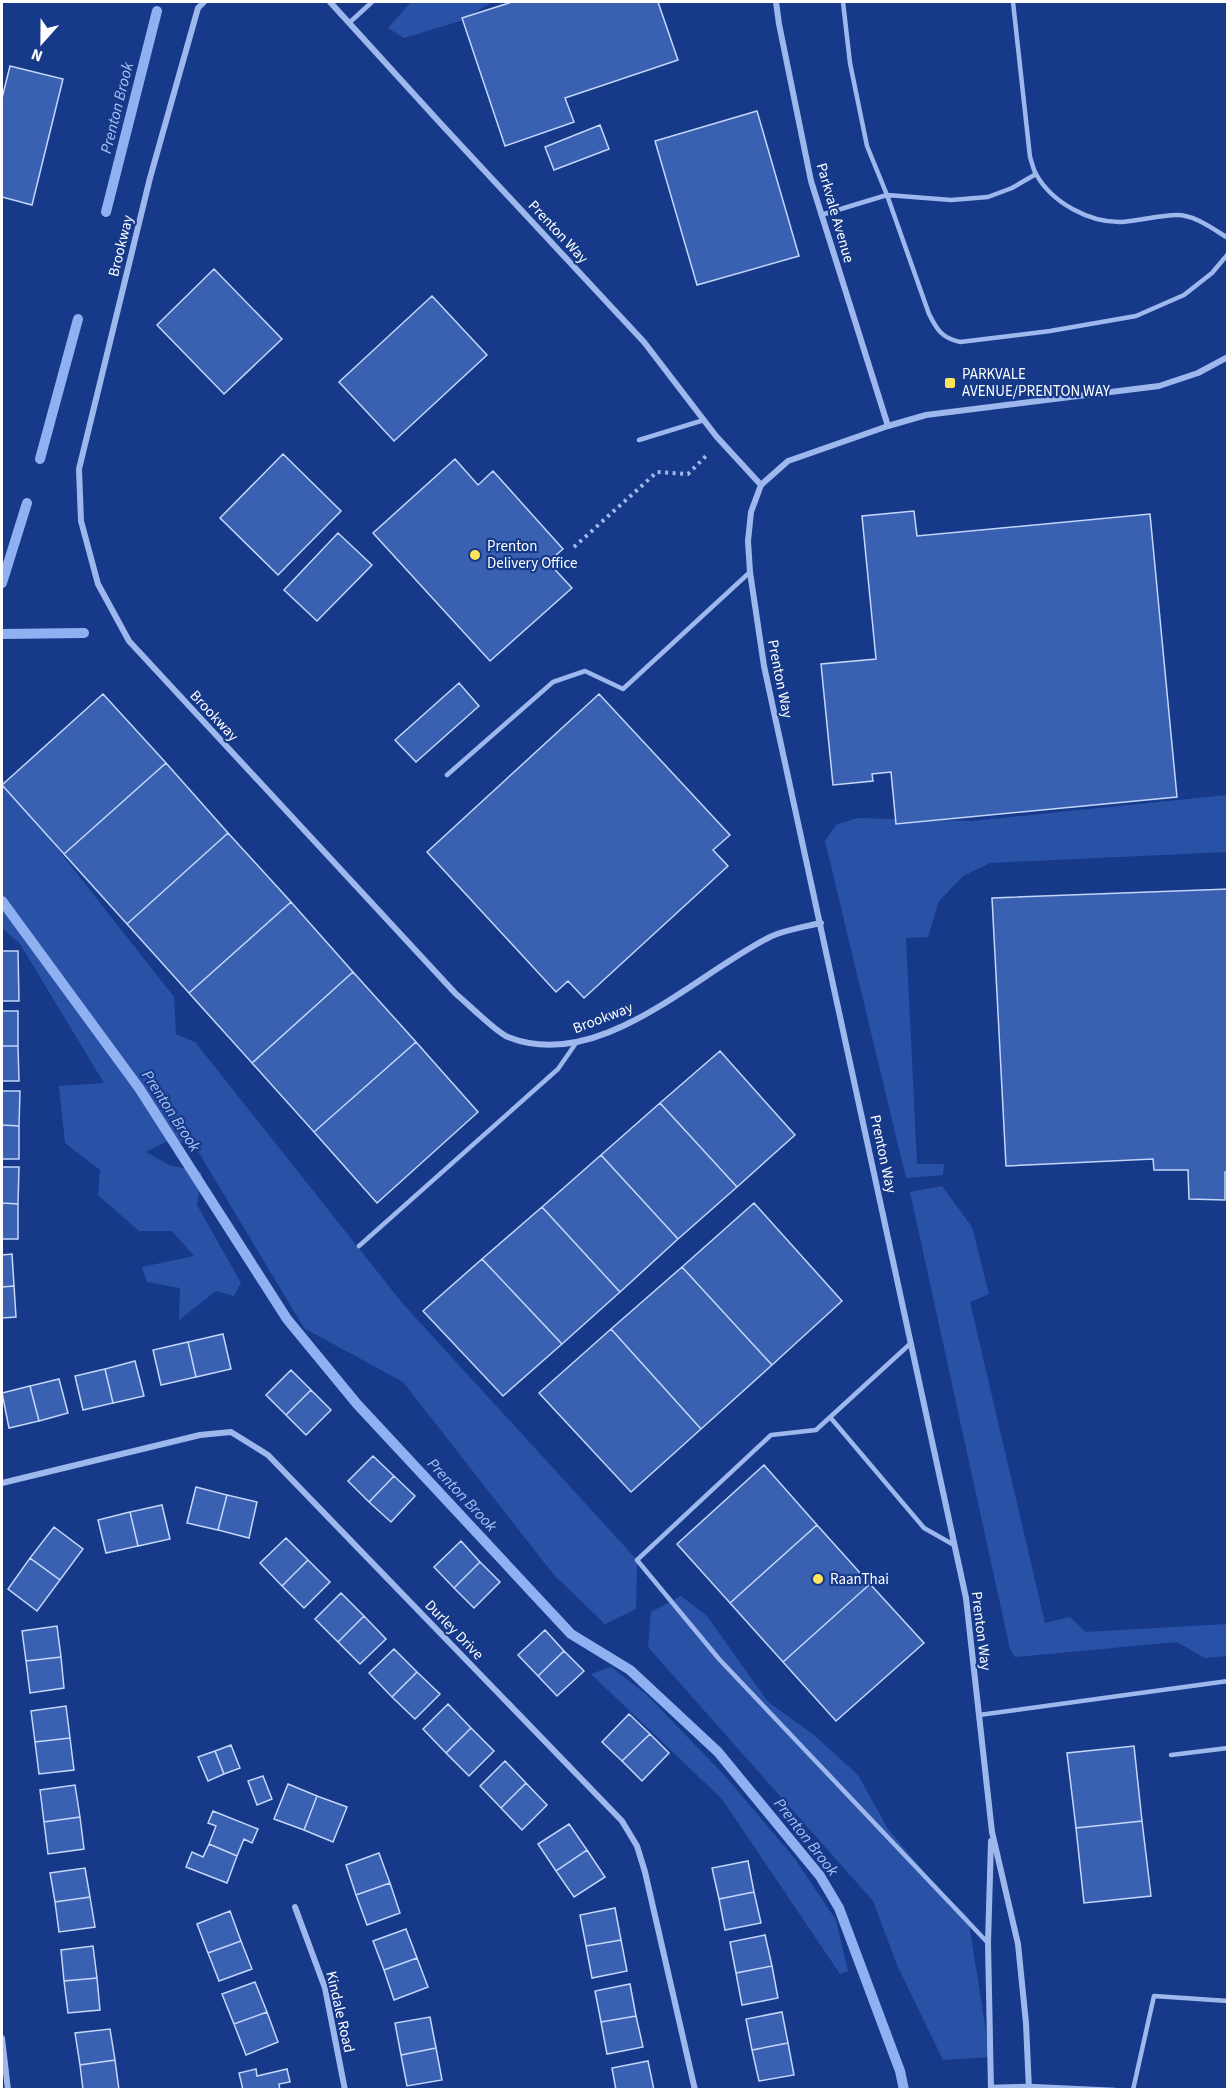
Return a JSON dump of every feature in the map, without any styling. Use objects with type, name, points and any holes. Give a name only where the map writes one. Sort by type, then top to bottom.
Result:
[{"type":"street","name":"Brookway","points":[[204,2],[198,8],[150,178],[79,469],[81,521],[98,584],[129,641],[456,994],[506,1037],[537,1046],[576,1043],[630,1024],[769,937],[821,922]]},
{"type":"street","name":"Prenton Way","points":[[330,2],[644,342],[704,420],[761,485]]},
{"type":"street","name":"Parkvale Avenue","points":[[776,2],[811,181],[888,426]]},
{"type":"street","name":"Prenton Way","points":[[1029,2088],[1026,2023],[1018,1944],[992,1832],[966,1598],[764,666],[750,572],[748,541],[751,512],[761,485],[788,461],[888,426],[926,415],[1159,386],[1198,373],[1227,357]]},
{"type":"street","name":"Durley Drive","points":[[2,1484],[200,1435],[231,1432],[268,1455],[622,1821],[637,1845],[645,1872],[695,2090]]},
{"type":"street","name":"Prenton Way","points":[[991,2088],[988,1943],[992,1832]]},
{"type":"street","name":"Kindale Road","points":[[295,1907],[325,1988],[345,2090]]},
{"type":"street","points":[[2,2038],[8,2090]]},
{"type":"lane","points":[[349,23],[372,2]]},
{"type":"lane","points":[[843,2],[850,63],[867,146],[929,314],[937,331],[948,339],[960,342],[1050,331],[1136,316],[1184,295],[1212,273],[1227,254]]},
{"type":"lane","points":[[1013,2],[1030,156],[1036,174],[1048,189],[1073,210],[1099,221],[1122,222],[1179,215],[1210,227],[1227,238]]},
{"type":"lane","points":[[821,215],[887,195],[951,200],[988,197],[1012,188],[1036,174]]},
{"type":"lane","points":[[639,440],[704,420]]},
{"type":"lane","points":[[447,775],[553,682],[585,671],[623,689],[750,572]]},
{"type":"lane","points":[[359,1246],[558,1069],[576,1043]]},
{"type":"lane","points":[[911,1343],[816,1430],[771,1435],[637,1560],[719,1659],[988,1943]]},
{"type":"lane","points":[[830,1417],[924,1528],[954,1545]]},
{"type":"lane","points":[[979,1715],[1227,1681]]},
{"type":"lane","points":[[1171,1755],[1227,1748]]},
{"type":"lane","points":[[1133,2090],[1154,1996],[1227,2001]]},
{"type":"lane","points":[[991,2088],[1115,2090]]},
{"type":"path","points":[[574,547],[657,472],[688,474],[722,441]]},
{"type":"shaded area","points":[[411,2],[492,2],[463,20],[404,38],[388,28]]},
{"type":"shaded area","points":[[2,778],[174,997],[176,1034],[195,1042],[403,1304],[637,1560],[636,1609],[605,1624],[554,1575],[403,1382],[304,1328],[193,1143],[166,1142],[146,1152],[169,1165],[202,1172],[197,1205],[241,1283],[234,1296],[216,1291],[179,1320],[180,1288],[147,1282],[142,1267],[194,1256],[172,1231],[139,1231],[98,1195],[100,1170],[65,1143],[59,1086],[104,1083],[20,944],[2,928]]},
{"type":"shaded area","points":[[1227,795],[1227,852],[990,863],[963,876],[939,901],[928,937],[906,938],[917,1164],[944,1164],[943,1175],[906,1178],[825,841],[836,825],[857,818],[972,821]]},
{"type":"shaded area","points":[[942,1186],[972,1227],[989,1294],[970,1302],[1045,1623],[1070,1617],[1086,1632],[1227,1624],[1227,1656],[1205,1658],[1177,1642],[1015,1657],[1010,1649],[910,1192]]},
{"type":"shaded area","points":[[681,1596],[707,1616],[768,1702],[814,1735],[858,1775],[888,1829],[935,1885],[968,1917],[990,2057],[943,2060],[897,1965],[873,1901],[648,1647],[651,1612]]},
{"type":"shaded area","points":[[611,1667],[646,1694],[725,1776],[795,1859],[836,1920],[848,1971],[840,1974],[722,1799],[591,1674]]},
{"type":"building","points":[[512,2],[658,2],[678,60],[565,98],[574,122],[505,146],[462,18]]},
{"type":"building","points":[[10,66],[63,79],[32,205],[2,197],[2,98]]},
{"type":"building","points":[[757,111],[799,256],[697,285],[655,141]]},
{"type":"building","points":[[600,125],[609,149],[554,170],[545,147]]},
{"type":"building","points":[[214,269],[282,339],[224,394],[157,325]]},
{"type":"building","points":[[432,296],[487,355],[394,441],[339,382]]},
{"type":"building","points":[[283,454],[341,511],[278,575],[220,518]]},
{"type":"building","name":"Prenton Delivery Office","points":[[455,459],[478,485],[493,471],[563,549],[548,562],[572,588],[490,661],[373,533]]},
{"type":"building","points":[[914,511],[917,536],[1150,514],[1177,797],[896,824],[891,772],[872,774],[873,781],[833,785],[821,664],[876,659],[862,516]]},
{"type":"building","points":[[338,533],[372,565],[317,621],[284,590]]},
{"type":"building","points":[[459,683],[479,706],[416,762],[395,740]]},
{"type":"building","points":[[103,694],[166,763],[64,854],[2,785]]},
{"type":"building","points":[[599,694],[730,835],[713,850],[728,866],[584,998],[568,981],[556,992],[427,852]]},
{"type":"building","points":[[166,763],[228,833],[127,924],[64,854]]},
{"type":"building","points":[[228,833],[291,902],[189,993],[127,924]]},
{"type":"building","points":[[1228,889],[1228,1171],[1225,1172],[1225,1200],[1189,1199],[1188,1170],[1154,1170],[1153,1159],[1006,1166],[992,898]]},
{"type":"building","points":[[291,902],[353,972],[252,1063],[189,993]]},
{"type":"building","points":[[2,951],[18,951],[19,1001],[2,1001]]},
{"type":"building","points":[[353,972],[416,1042],[314,1132],[252,1063]]},
{"type":"building","points":[[2,1011],[18,1011],[18,1046],[2,1046]]},
{"type":"building","points":[[416,1042],[478,1112],[377,1203],[314,1132]]},
{"type":"building","points":[[2,1046],[18,1046],[19,1081],[2,1081]]},
{"type":"building","points":[[720,1051],[795,1135],[737,1187],[660,1103]]},
{"type":"building","points":[[2,1091],[20,1091],[19,1126],[2,1125]]},
{"type":"building","points":[[660,1103],[737,1187],[678,1239],[601,1155]]},
{"type":"building","points":[[2,1125],[19,1126],[19,1159],[2,1159]]},
{"type":"building","points":[[601,1155],[678,1239],[620,1292],[542,1207]]},
{"type":"building","points":[[2,1167],[19,1167],[18,1204],[2,1203]]},
{"type":"building","points":[[2,1203],[18,1204],[18,1239],[2,1239]]},
{"type":"building","points":[[754,1203],[842,1301],[772,1365],[682,1267]]},
{"type":"building","points":[[542,1207],[620,1292],[562,1344],[482,1259]]},
{"type":"building","points":[[12,1254],[14,1286],[2,1287],[2,1255]]},
{"type":"building","points":[[482,1259],[562,1344],[503,1396],[423,1311]]},
{"type":"building","points":[[682,1267],[772,1365],[701,1429],[611,1329]]},
{"type":"building","points":[[14,1286],[16,1317],[2,1318],[2,1287]]},
{"type":"building","points":[[611,1329],[701,1429],[631,1492],[539,1393]]},
{"type":"building","points":[[223,1334],[231,1369],[196,1377],[188,1342]]},
{"type":"building","points":[[188,1342],[196,1377],[161,1385],[153,1350]]},
{"type":"building","points":[[135,1361],[144,1396],[113,1403],[105,1369]]},
{"type":"building","points":[[105,1369],[113,1403],[83,1410],[75,1376]]},
{"type":"building","points":[[291,1370],[311,1390],[286,1415],[266,1395]]},
{"type":"building","points":[[59,1379],[68,1413],[39,1421],[30,1386]]},
{"type":"building","points":[[30,1386],[39,1421],[9,1428],[2,1393]]},
{"type":"building","points":[[311,1390],[331,1410],[306,1435],[286,1415]]},
{"type":"building","points":[[373,1456],[394,1476],[369,1502],[348,1481]]},
{"type":"building","points":[[764,1465],[817,1525],[730,1603],[677,1544]]},
{"type":"building","points":[[394,1476],[415,1496],[391,1522],[369,1502]]},
{"type":"building","points":[[196,1487],[227,1495],[218,1530],[187,1523]]},
{"type":"building","points":[[227,1495],[257,1502],[249,1538],[218,1530]]},
{"type":"building","points":[[162,1505],[170,1539],[138,1546],[130,1512]]},
{"type":"building","points":[[130,1512],[138,1546],[106,1553],[98,1520]]},
{"type":"building","points":[[817,1525],[870,1584],[783,1662],[730,1603]]},
{"type":"building","points":[[54,1527],[83,1549],[60,1580],[30,1558]]},
{"type":"building","points":[[286,1538],[308,1560],[282,1586],[260,1563]]},
{"type":"building","points":[[461,1541],[480,1562],[454,1588],[434,1567]]},
{"type":"building","points":[[30,1558],[60,1580],[37,1611],[8,1589]]},
{"type":"building","points":[[308,1560],[330,1582],[304,1608],[282,1586]]},
{"type":"building","points":[[480,1562],[500,1582],[474,1608],[454,1588]]},
{"type":"building","points":[[870,1584],[924,1643],[836,1721],[783,1662]]},
{"type":"building","points":[[341,1593],[364,1616],[338,1642],[315,1619]]},
{"type":"building","points":[[364,1616],[386,1639],[360,1664],[338,1642]]},
{"type":"building","points":[[57,1626],[61,1657],[26,1661],[22,1631]]},
{"type":"building","points":[[545,1630],[564,1651],[538,1676],[518,1655]]},
{"type":"building","points":[[394,1649],[417,1672],[392,1697],[369,1673]]},
{"type":"building","points":[[564,1651],[584,1671],[557,1696],[538,1676]]},
{"type":"building","points":[[61,1657],[64,1688],[30,1693],[26,1661]]},
{"type":"building","points":[[417,1672],[440,1694],[415,1719],[392,1697]]},
{"type":"building","points":[[448,1704],[471,1728],[446,1753],[423,1729]]},
{"type":"building","points":[[66,1706],[70,1738],[35,1742],[31,1711]]},
{"type":"building","points":[[629,1714],[650,1734],[622,1761],[602,1742]]},
{"type":"building","points":[[471,1728],[494,1751],[469,1776],[446,1753]]},
{"type":"building","points":[[650,1734],[669,1753],[642,1781],[622,1761]]},
{"type":"building","points":[[70,1738],[74,1770],[39,1774],[35,1742]]},
{"type":"building","points":[[231,1745],[240,1768],[224,1774],[215,1751]]},
{"type":"building","points":[[1134,1746],[1142,1821],[1076,1828],[1067,1753]]},
{"type":"building","points":[[215,1751],[224,1774],[208,1781],[198,1757]]},
{"type":"building","points":[[505,1761],[526,1783],[501,1808],[480,1786]]},
{"type":"building","points":[[263,1776],[272,1799],[257,1805],[248,1781]]},
{"type":"building","points":[[526,1783],[547,1805],[522,1830],[501,1808]]},
{"type":"building","points":[[288,1784],[317,1796],[304,1830],[274,1819]]},
{"type":"building","points":[[75,1785],[80,1817],[44,1822],[40,1790]]},
{"type":"building","points":[[317,1796],[347,1807],[333,1842],[304,1830]]},
{"type":"building","points":[[213,1811],[258,1829],[252,1843],[244,1839],[237,1856],[209,1844],[216,1826],[208,1823]]},
{"type":"building","points":[[80,1817],[84,1849],[48,1854],[44,1822]]},
{"type":"building","points":[[1142,1821],[1151,1896],[1084,1903],[1076,1828]]},
{"type":"building","points":[[569,1824],[587,1850],[556,1871],[538,1844]]},
{"type":"building","points":[[209,1844],[237,1856],[227,1883],[186,1867],[192,1852],[203,1857]]},
{"type":"building","points":[[587,1850],[605,1877],[574,1897],[556,1871]]},
{"type":"building","points":[[379,1853],[390,1883],[356,1895],[346,1865]]},
{"type":"building","points":[[748,1861],[754,1892],[719,1899],[712,1868]]},
{"type":"building","points":[[85,1868],[90,1897],[55,1902],[50,1873]]},
{"type":"building","points":[[390,1883],[400,1913],[367,1925],[356,1895]]},
{"type":"building","points":[[754,1892],[761,1923],[725,1930],[719,1899]]},
{"type":"building","points":[[90,1897],[95,1927],[59,1932],[55,1902]]},
{"type":"building","points":[[615,1908],[621,1940],[586,1946],[580,1915]]},
{"type":"building","points":[[230,1911],[241,1941],[208,1953],[197,1924]]},
{"type":"building","points":[[406,1929],[417,1958],[384,1970],[373,1941]]},
{"type":"building","points":[[765,1935],[772,1966],[736,1973],[730,1942]]},
{"type":"building","points":[[621,1940],[627,1971],[592,1978],[586,1946]]},
{"type":"building","points":[[241,1941],[252,1969],[219,1981],[208,1953]]},
{"type":"building","points":[[93,1946],[97,1978],[64,1981],[61,1950]]},
{"type":"building","points":[[417,1958],[428,1987],[394,2000],[384,1970]]},
{"type":"building","points":[[772,1966],[778,1998],[742,2005],[736,1973]]},
{"type":"building","points":[[97,1978],[100,2010],[68,2013],[64,1981]]},
{"type":"building","points":[[255,1982],[267,2012],[234,2024],[222,1994]]},
{"type":"building","points":[[630,1984],[636,2016],[601,2022],[595,1991]]},
{"type":"building","points":[[267,2012],[278,2042],[246,2055],[234,2024]]},
{"type":"building","points":[[782,2012],[788,2043],[752,2050],[746,2019]]},
{"type":"building","points":[[636,2016],[643,2047],[607,2054],[601,2022]]},
{"type":"building","points":[[430,2017],[436,2048],[401,2055],[395,2023]]},
{"type":"building","points":[[110,2029],[115,2060],[80,2065],[75,2033]]},
{"type":"building","points":[[788,2043],[794,2075],[759,2081],[752,2050]]},
{"type":"building","points":[[436,2048],[442,2080],[407,2086],[401,2055]]},
{"type":"building","points":[[115,2060],[119,2090],[83,2090],[80,2065]]},
{"type":"building","points":[[648,2061],[654,2090],[616,2090],[612,2068]]},
{"type":"building","points":[[256,2069],[257,2076],[287,2069],[290,2082],[279,2084],[280,2090],[243,2090],[239,2073]]},
{"type":"waterway","name":"Prenton Brook","points":[[106,212],[157,11]]},
{"type":"waterway","name":"Prenton Brook","points":[[40,459],[78,319]]},
{"type":"waterway","name":"Prenton Brook","points":[[2,583],[27,503]]},
{"type":"waterway","points":[[2,634],[84,633]]},
{"type":"waterway","name":"Prenton Brook","points":[[2,901],[139,1088],[287,1319],[357,1404],[571,1634],[630,1670],[718,1752],[820,1876],[839,1908],[900,2071],[904,2090]]},
{"type":"place","name":"PARKVALE AVENUE/PRENTON WAY","points":[[950,383]]},
{"type":"place","name":"Prenton Delivery Office","points":[[475,555]]},
{"type":"place","name":"RaanThai","points":[[818,1579]]}]
